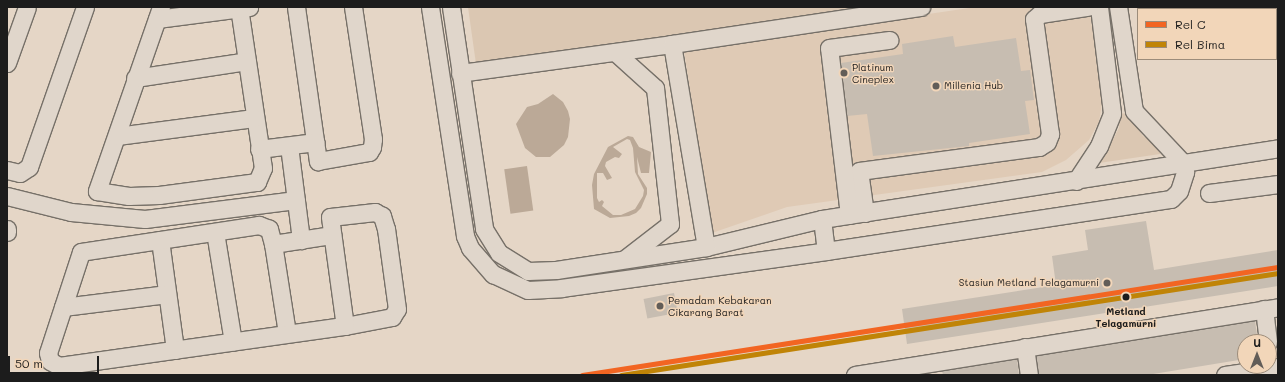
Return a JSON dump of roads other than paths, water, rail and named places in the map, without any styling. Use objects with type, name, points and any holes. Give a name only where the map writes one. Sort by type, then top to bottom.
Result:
[{"type":"street","points":[[7,170],[20,173],[29,167],[85,7]]},
{"type":"street","points":[[296,7],[318,161],[369,152],[372,147],[373,139],[353,7]]},
{"type":"street","points":[[430,7],[465,236],[470,248],[493,274],[528,290],[561,288],[826,251],[1170,199],[1179,190],[1185,172],[1184,164],[1134,111],[1118,7]]},
{"type":"street","points":[[451,7],[482,220],[492,246],[506,259],[528,271],[556,270],[706,247],[822,219],[1278,149]]},
{"type":"street","points":[[460,73],[672,44],[921,7]]},
{"type":"street","points":[[857,214],[859,171],[1039,148],[1047,142],[1050,134],[1034,19],[1040,14],[1087,7]]},
{"type":"street","points":[[1076,181],[1099,146],[1112,113],[1099,7]]},
{"type":"street","points":[[244,8],[247,61],[254,118],[263,168],[257,182],[159,195],[129,196],[97,191],[117,136],[135,78],[159,13],[244,8]]},
{"type":"street","points":[[7,32],[24,14]]},
{"type":"street","points":[[7,63],[24,14]]},
{"type":"street","points":[[857,214],[829,48],[889,40]]},
{"type":"street","points":[[672,44],[706,247]]},
{"type":"street","points":[[615,52],[656,88],[670,224],[625,260]]},
{"type":"street","points":[[135,78],[247,61]]},
{"type":"street","points":[[117,136],[254,118]]},
{"type":"street","points":[[259,150],[316,142]]},
{"type":"street","points":[[289,146],[302,240]]},
{"type":"street","points":[[1209,193],[1278,184]]},
{"type":"street","points":[[7,196],[71,212],[116,218],[170,218],[296,200]]},
{"type":"street","points":[[287,334],[273,244],[269,229],[259,225],[81,252],[49,345],[50,362],[54,365],[176,350],[345,326],[392,317],[397,309],[396,294],[382,216],[367,212],[330,217],[345,326]]},
{"type":"street","points":[[822,219],[826,251]]},
{"type":"street","points":[[215,232],[233,342]]},
{"type":"street","points":[[273,244],[332,235]]},
{"type":"street","points":[[160,240],[176,350]]},
{"type":"street","points":[[63,307],[168,294]]},
{"type":"street","points":[[854,375],[1271,308],[1269,334]]},
{"type":"street","points":[[1025,347],[1029,375]]},
{"type":"street","points":[[1225,375],[1237,374]]},
{"type":"rail line","name":"C","points":[[582,375],[1278,267]]},
{"type":"rail line","name":"Bima","points":[[621,375],[1278,273]]},
{"type":"place","name":"Platinum Cineplex","points":[[844,73]]},
{"type":"place","name":"Millenia Hub","points":[[936,86]]},
{"type":"place","name":"Stasiun Metland Telagamurni","points":[[1107,283]]},
{"type":"place","name":"Metland Telagamurni","points":[[1126,297]]},
{"type":"place","name":"Pemadam Kebakaran Cikarang Barat","points":[[660,306]]}]
